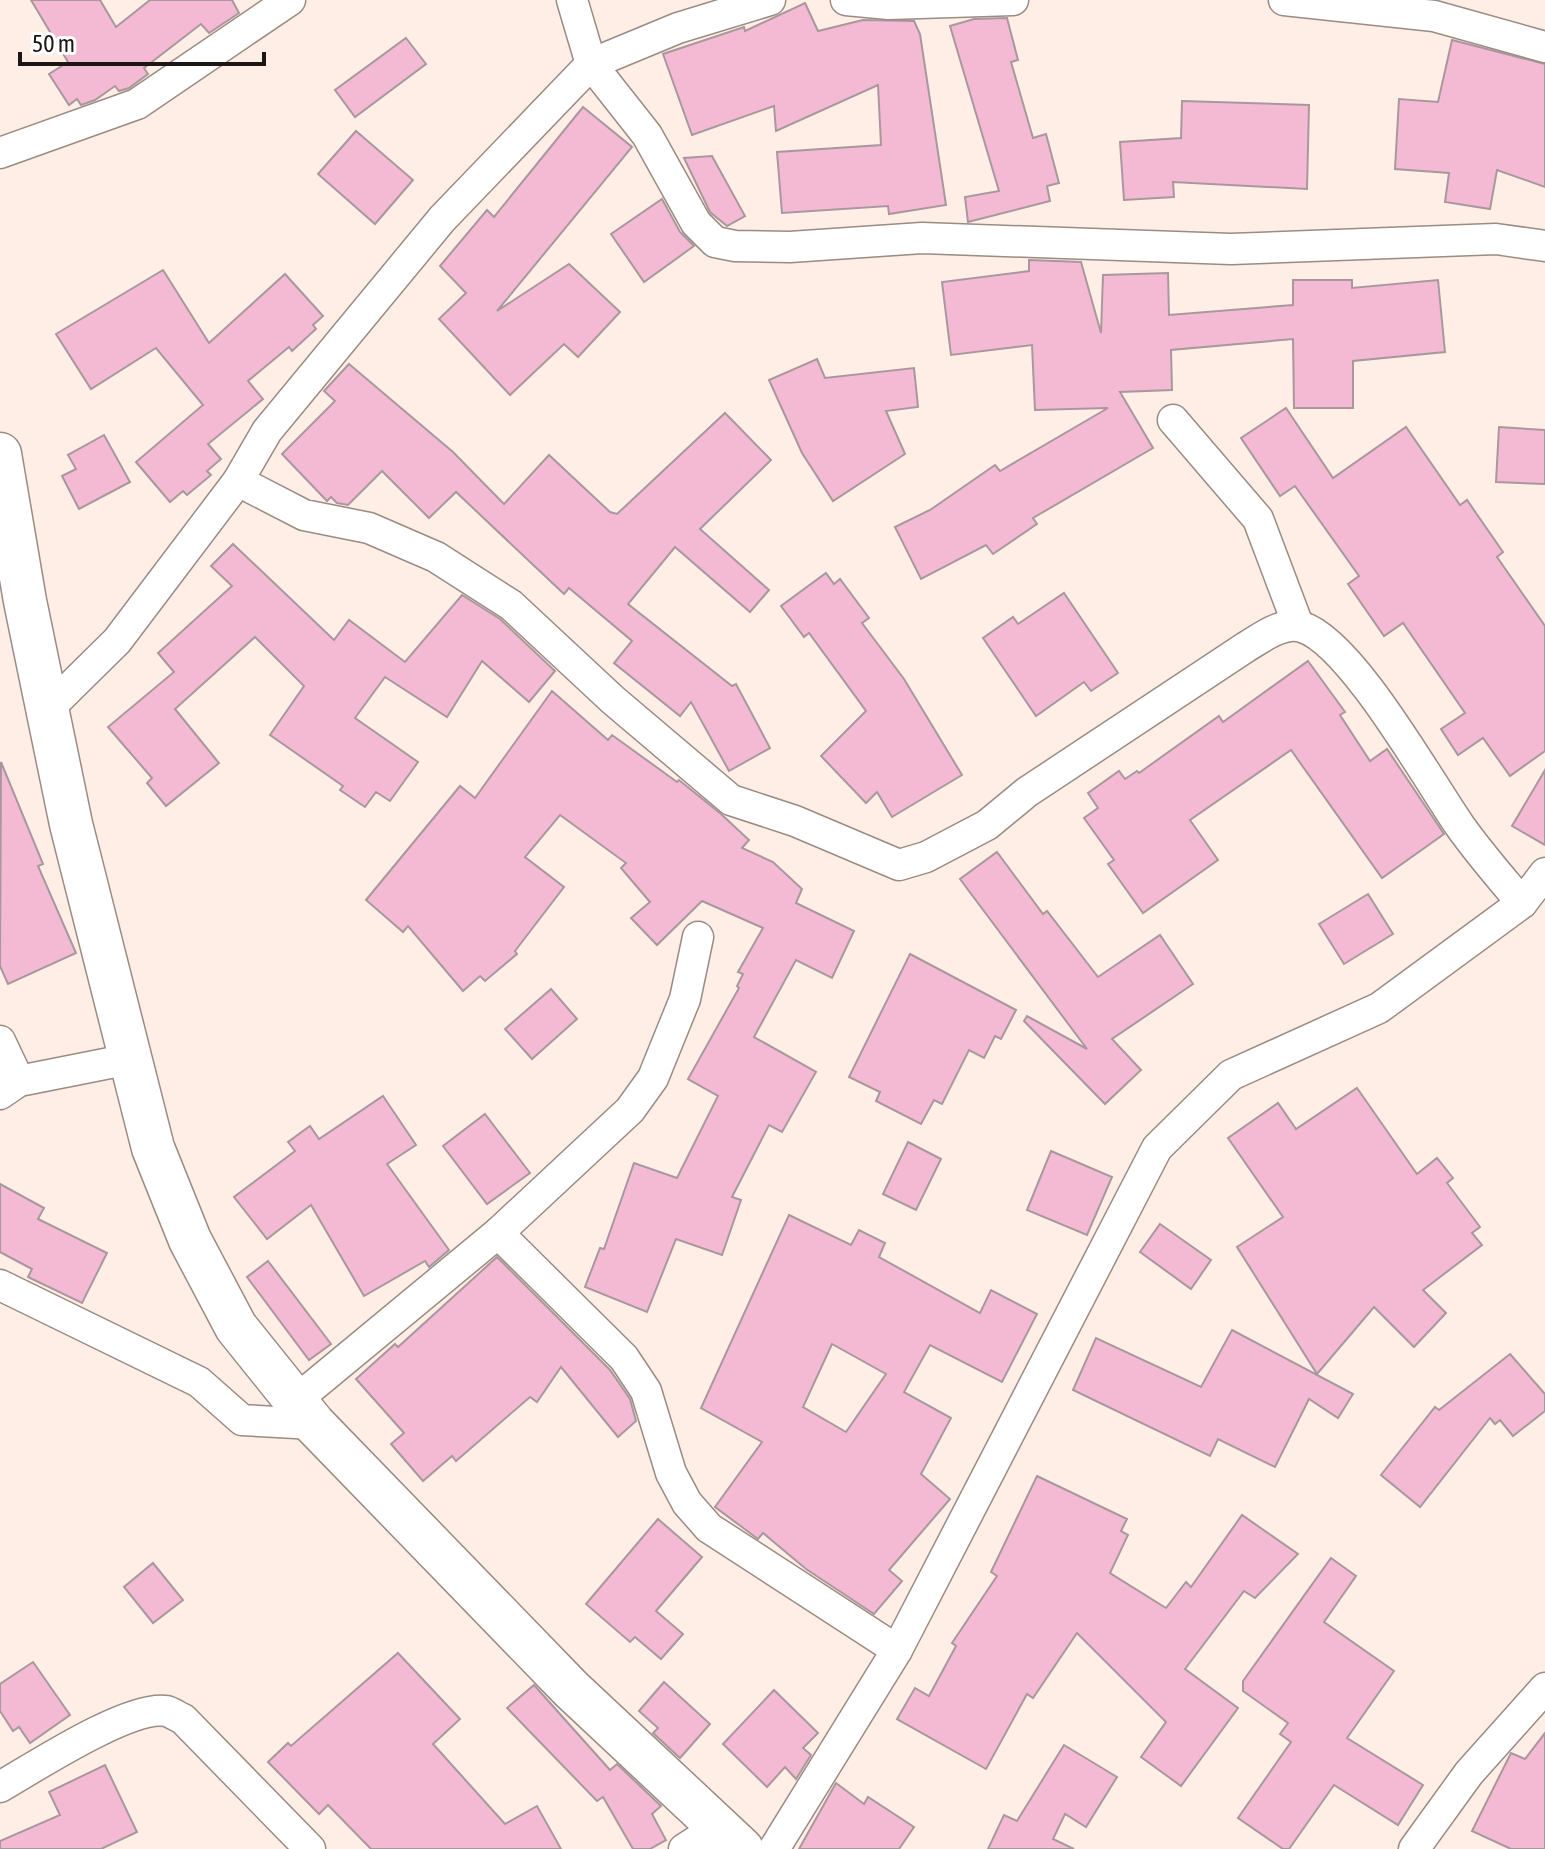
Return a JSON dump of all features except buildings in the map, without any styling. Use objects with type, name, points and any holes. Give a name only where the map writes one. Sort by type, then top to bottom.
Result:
[{"type":"street","points":[[0,153],[137,104],[290,0]]},
{"type":"street","points":[[572,0],[591,64],[647,135],[696,223],[715,242],[735,246],[790,247],[922,238],[1231,249],[1496,239],[1545,246]]},
{"type":"street","points":[[47,710],[117,641],[238,481],[267,431],[442,219],[591,64],[678,28],[770,0]]},
{"type":"street","points":[[846,0],[889,4],[1013,0]]},
{"type":"street","points":[[1284,0],[1434,16],[1545,47]]},
{"type":"street","points":[[1173,420],[1258,519],[1298,625]]},
{"type":"street","points":[[0,455],[71,824],[153,1148],[190,1240],[236,1327],[304,1412],[714,1842]]},
{"type":"street","points":[[238,481],[304,515],[369,528],[436,557],[511,605],[613,700],[731,800],[795,821],[899,865],[926,857],[987,825],[1027,792],[1246,647],[1277,629],[1298,625],[1320,634],[1354,670],[1463,830],[1522,903]]},
{"type":"street","points":[[774,1849],[897,1650],[1157,1148],[1231,1075],[1379,1008],[1522,903],[1545,873]]},
{"type":"street","points":[[0,1285],[199,1382],[242,1420],[304,1412],[630,1110],[653,1078],[685,999],[698,937]]},
{"type":"street","points":[[0,1041],[10,1087],[130,1059]]},
{"type":"street","points":[[498,1233],[624,1358],[646,1391],[671,1473],[687,1503],[709,1528],[897,1650]]},
{"type":"street","points":[[1414,1849],[1469,1773],[1545,1688]]},
{"type":"street","points":[[0,1787],[88,1736],[143,1714],[165,1711],[183,1719],[310,1849]]}]
